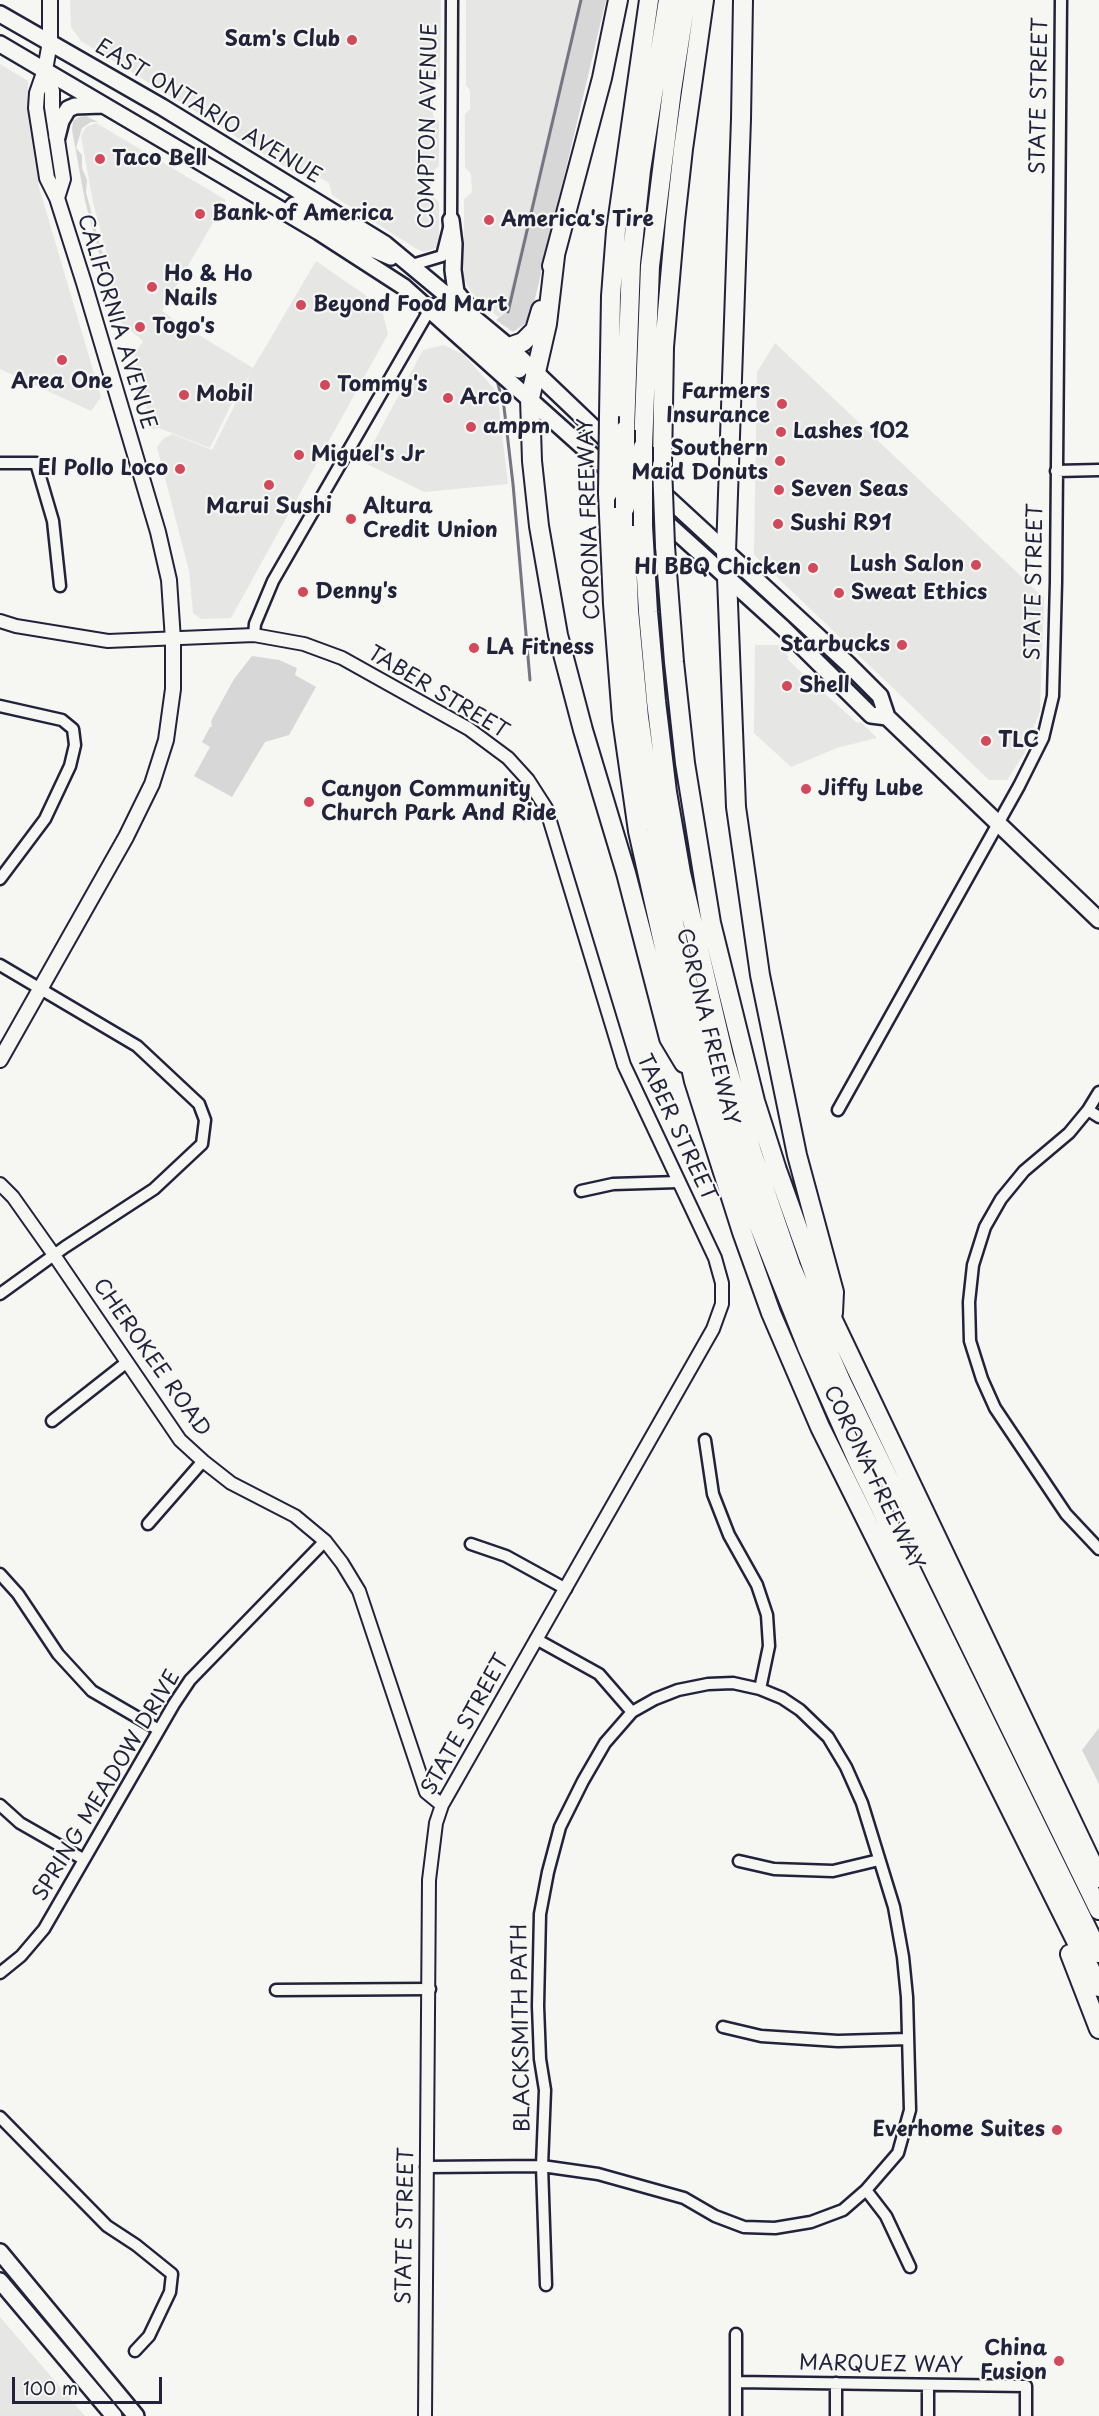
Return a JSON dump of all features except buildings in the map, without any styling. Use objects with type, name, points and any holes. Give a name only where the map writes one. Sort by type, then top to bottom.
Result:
[{"type":"highway","points":[[509,347],[523,342],[535,330],[602,78],[618,0]]},
{"type":"highway","name":"CORONA FREEWAY","points":[[649,0],[616,231],[611,296],[608,493],[613,604],[622,719],[638,831],[694,1081],[771,1312],[820,1427],[1099,1987]]},
{"type":"highway","points":[[668,0],[641,170],[630,263],[625,508],[629,610],[639,717],[652,808],[678,943],[714,1087],[757,1221],[807,1347],[858,1464],[1099,1953]]},
{"type":"highway","points":[[686,0],[670,100],[650,266],[643,447],[643,526],[648,612],[667,792],[677,850],[710,999],[753,1155],[791,1266],[842,1383],[1099,1910]]},
{"type":"highway","name":"CORONA FREEWAY","points":[[704,0],[674,232],[664,347],[662,465],[665,546],[674,662],[685,764],[711,923],[755,1101],[820,1290],[1099,1878]]},
{"type":"highway","points":[[743,0],[741,131],[726,552],[736,807],[760,975],[797,1155],[834,1292],[832,1318]]},
{"type":"highway","points":[[555,256],[547,324],[530,398],[532,461],[539,526],[558,635],[669,1038],[694,1081]]},
{"type":"highway","points":[[1047,1771],[1099,1861]]},
{"type":"highway","points":[[1000,1789],[1081,1978],[1099,2029]]},
{"type":"main road","name":"CALIFORNIA AVENUE","points":[[0,1060],[126,837],[153,784],[165,740],[173,689],[169,580],[158,532],[57,198],[47,178],[36,108],[37,93],[45,70],[50,42],[50,0]]},
{"type":"main road","name":"EAST ONTARIO AVENUE","points":[[0,14],[308,196],[385,244],[409,262],[509,347],[535,374],[848,663],[880,696],[887,717],[1099,920]]},
{"type":"main road","name":"EAST ONTARIO AVENUE","points":[[0,44],[287,213],[404,287],[530,398],[728,579],[871,715],[887,717]]},
{"type":"main road","name":"CALIFORNIA AVENUE","points":[[45,70],[52,91],[52,107],[63,179],[57,198]]},
{"type":"main road","points":[[57,138],[60,121],[68,109],[75,106],[105,105]]},
{"type":"main road","points":[[287,213],[294,205],[301,205],[370,248],[409,262]]},
{"type":"main road","points":[[451,220],[456,292],[483,325]]},
{"type":"main road","points":[[430,309],[440,305],[447,306],[518,370],[535,374]]},
{"type":"main road","points":[[802,647],[834,667],[848,663]]},
{"type":"main road","points":[[0,2252],[136,2416]]},
{"type":"main road","points":[[0,2265],[18,2284],[31,2290]]},
{"type":"main road","points":[[0,2281],[114,2416]]},
{"type":"street","name":"COMPTON AVENUE","points":[[409,262],[442,256],[451,220],[452,0]]},
{"type":"street","name":"STATE STREET","points":[[838,1110],[999,824],[1043,738],[1053,696],[1061,0]]},
{"type":"street","points":[[254,635],[255,624],[273,580],[430,309]]},
{"type":"street","points":[[0,463],[36,463],[53,521],[60,586]]},
{"type":"street","points":[[1056,471],[1099,470]]},
{"type":"street","name":"TABER STREET","points":[[0,621],[16,626],[108,641],[254,635],[304,644],[342,658],[492,744],[528,780],[546,808],[624,1065],[715,1258],[722,1282]]},
{"type":"street","points":[[0,706],[62,720],[73,729],[75,745],[70,766],[45,819],[0,879]]},
{"type":"street","points":[[0,965],[137,1046],[199,1104],[205,1120],[202,1144],[154,1189],[54,1255],[0,1294]]},
{"type":"street","points":[[1099,1092],[1069,1133],[1024,1171],[1001,1199],[985,1227],[974,1265],[969,1302],[970,1341],[994,1408],[1066,1514],[1099,1549]]},
{"type":"street","points":[[1088,1110],[1099,1117]]},
{"type":"street","points":[[581,1191],[613,1184],[678,1182]]},
{"type":"street","name":"CHEROKEE ROAD","points":[[0,1184],[13,1197],[54,1255],[180,1440],[231,1483],[295,1516],[325,1541],[342,1563],[359,1591],[426,1792],[442,1805]]},
{"type":"street","name":"STATE STREET","points":[[424,2416],[430,1989],[429,1880],[436,1823],[442,1805],[714,1329],[722,1304],[722,1282]]},
{"type":"street","points":[[52,1421],[127,1362]]},
{"type":"street","points":[[705,1440],[714,1494],[729,1535],[757,1586],[766,1615],[769,1646],[760,1689]]},
{"type":"street","points":[[148,1524],[203,1461]]},
{"type":"street","name":"SPRING MEADOW DRIVE","points":[[0,1973],[21,1956],[44,1929],[190,1680],[325,1541]]},
{"type":"street","points":[[471,1544],[506,1556],[566,1589]]},
{"type":"street","points":[[0,1574],[18,1594],[58,1654],[92,1691],[159,1730]]},
{"type":"street","points":[[536,1639],[599,1674],[632,1712]]},
{"type":"street","name":"BLACKSMITH PATH","points":[[426,2167],[542,2166],[598,2174],[684,2198],[715,2216],[744,2227],[775,2228],[811,2222],[843,2210],[866,2190],[898,2153],[910,2110],[903,1957],[894,1907],[862,1803],[846,1767],[828,1737],[800,1710],[782,1698],[760,1689],[733,1683],[708,1684],[678,1690],[632,1712],[605,1743],[560,1827],[540,1914],[538,2006],[540,2059],[545,2090],[542,2166],[546,2285]]},
{"type":"street","points":[[0,1805],[20,1823],[83,1859]]},
{"type":"street","points":[[739,1861],[774,1869],[833,1871],[879,1860]]},
{"type":"street","points":[[276,1990],[430,1989]]},
{"type":"street","points":[[723,2027],[761,2036],[838,2041],[908,2039]]},
{"type":"street","points":[[0,2117],[107,2226],[136,2245],[172,2274],[170,2292],[149,2336],[135,2350]]},
{"type":"street","points":[[866,2190],[886,2216],[910,2267]]},
{"type":"street","points":[[736,2334],[736,2416]]},
{"type":"street","name":"MARQUEZ WAY","points":[[736,2382],[1026,2386],[1026,2416]]},
{"type":"street","points":[[836,2416],[837,2383]]},
{"type":"street","points":[[928,2386],[928,2416]]},
{"type":"shaded area","points":[[70,0],[441,0],[440,76],[433,85],[433,116],[439,121],[439,166],[431,173],[432,196],[439,202],[439,242],[436,248],[424,252],[415,248],[332,195],[329,183],[312,173],[300,176],[81,41],[71,27]]},
{"type":"shaded area","points":[[466,0],[579,0],[505,313],[498,317],[471,292],[464,279],[464,199],[472,192],[471,174],[465,167],[465,114],[470,109],[470,90],[466,85]]},
{"type":"shaded area","points":[[579,0],[606,0],[530,320],[513,332],[496,320],[505,313]]},
{"type":"shaded area","points":[[0,64],[28,81],[29,124],[39,187],[101,397],[91,411],[0,369]]},
{"type":"shaded area","points":[[86,116],[98,122],[91,122],[82,128],[76,148],[82,155],[82,168],[87,180],[86,192],[101,249],[106,259],[104,265],[85,201],[72,130],[73,121]]},
{"type":"shaded area","points":[[96,123],[226,200],[162,311],[176,321],[253,368],[316,261],[381,306],[388,334],[231,618],[201,619],[193,613],[189,571],[157,447],[163,439],[172,434],[212,450],[252,371],[231,405],[210,448],[159,428],[152,429],[134,356],[143,341],[117,319],[109,263],[93,202],[81,136],[86,127]]},
{"type":"shaded area","points":[[775,343],[1044,598],[1040,710],[1024,754],[1007,780],[989,780],[754,555],[757,372]]},
{"type":"shaded area","points":[[444,345],[464,355],[497,392],[508,484],[424,492],[363,462],[423,350]]},
{"type":"shaded area","points":[[755,645],[778,645],[788,656],[788,660],[857,723],[861,722],[877,738],[837,748],[791,767],[754,733]]},
{"type":"shaded area","points":[[252,656],[279,660],[297,668],[295,675],[316,687],[289,735],[265,742],[232,797],[194,776],[210,747],[202,742],[212,727],[211,721],[234,679]]},
{"type":"shaded area","points":[[1099,1728],[1099,1784],[1082,1750]]},
{"type":"shaded area","points":[[0,2317],[85,2416],[0,2416]]},
{"type":"waterway","points":[[508,312],[581,0]]},
{"type":"waterway","points":[[498,384],[504,407],[513,484],[530,680]]},
{"type":"place","name":"Sam's Club","points":[[352,40]]},
{"type":"place","name":"Taco Bell","points":[[100,159]]},
{"type":"place","name":"Bank of America","points":[[200,214]]},
{"type":"place","name":"America's Tire","points":[[489,220]]},
{"type":"place","name":"Ho & Ho Nails","points":[[152,287]]},
{"type":"place","name":"Beyond Food Mart","points":[[301,305]]},
{"type":"place","name":"Togo's","points":[[140,327]]},
{"type":"place","name":"Area One","points":[[62,360]]},
{"type":"place","name":"Tommy's","points":[[325,385]]},
{"type":"place","name":"Mobil","points":[[184,395]]},
{"type":"place","name":"Arco","points":[[448,398]]},
{"type":"place","name":"Farmers Insurance","points":[[782,404]]},
{"type":"place","name":"ampm","points":[[471,427]]},
{"type":"place","name":"Lashes 102","points":[[781,432]]},
{"type":"place","name":"Miguel's Jr","points":[[299,455]]},
{"type":"place","name":"Southern Maid Donuts","points":[[780,461]]},
{"type":"place","name":"El Pollo Loco","points":[[180,469]]},
{"type":"place","name":"Marui Sushi","points":[[269,485]]},
{"type":"place","name":"Seven Seas","points":[[779,490]]},
{"type":"place","name":"Altura Credit Union","points":[[351,519]]},
{"type":"place","name":"Sushi R91","points":[[778,524]]},
{"type":"place","name":"Lush Salon","points":[[976,565]]},
{"type":"place","name":"HI BBQ Chicken","points":[[813,568]]},
{"type":"place","name":"Denny's","points":[[303,592]]},
{"type":"place","name":"Sweat Ethics","points":[[839,593]]},
{"type":"place","name":"Starbucks","points":[[902,645]]},
{"type":"place","name":"LA Fitness","points":[[474,648]]},
{"type":"place","name":"Shell","points":[[787,686]]},
{"type":"place","name":"TLC","points":[[986,741]]},
{"type":"place","name":"Jiffy Lube","points":[[806,789]]},
{"type":"place","name":"Canyon Community Church Park And Ride","points":[[309,802]]},
{"type":"place","name":"Everhome Suites","points":[[1057,2130]]},
{"type":"place","name":"China Fusion","points":[[1059,2361]]}]
